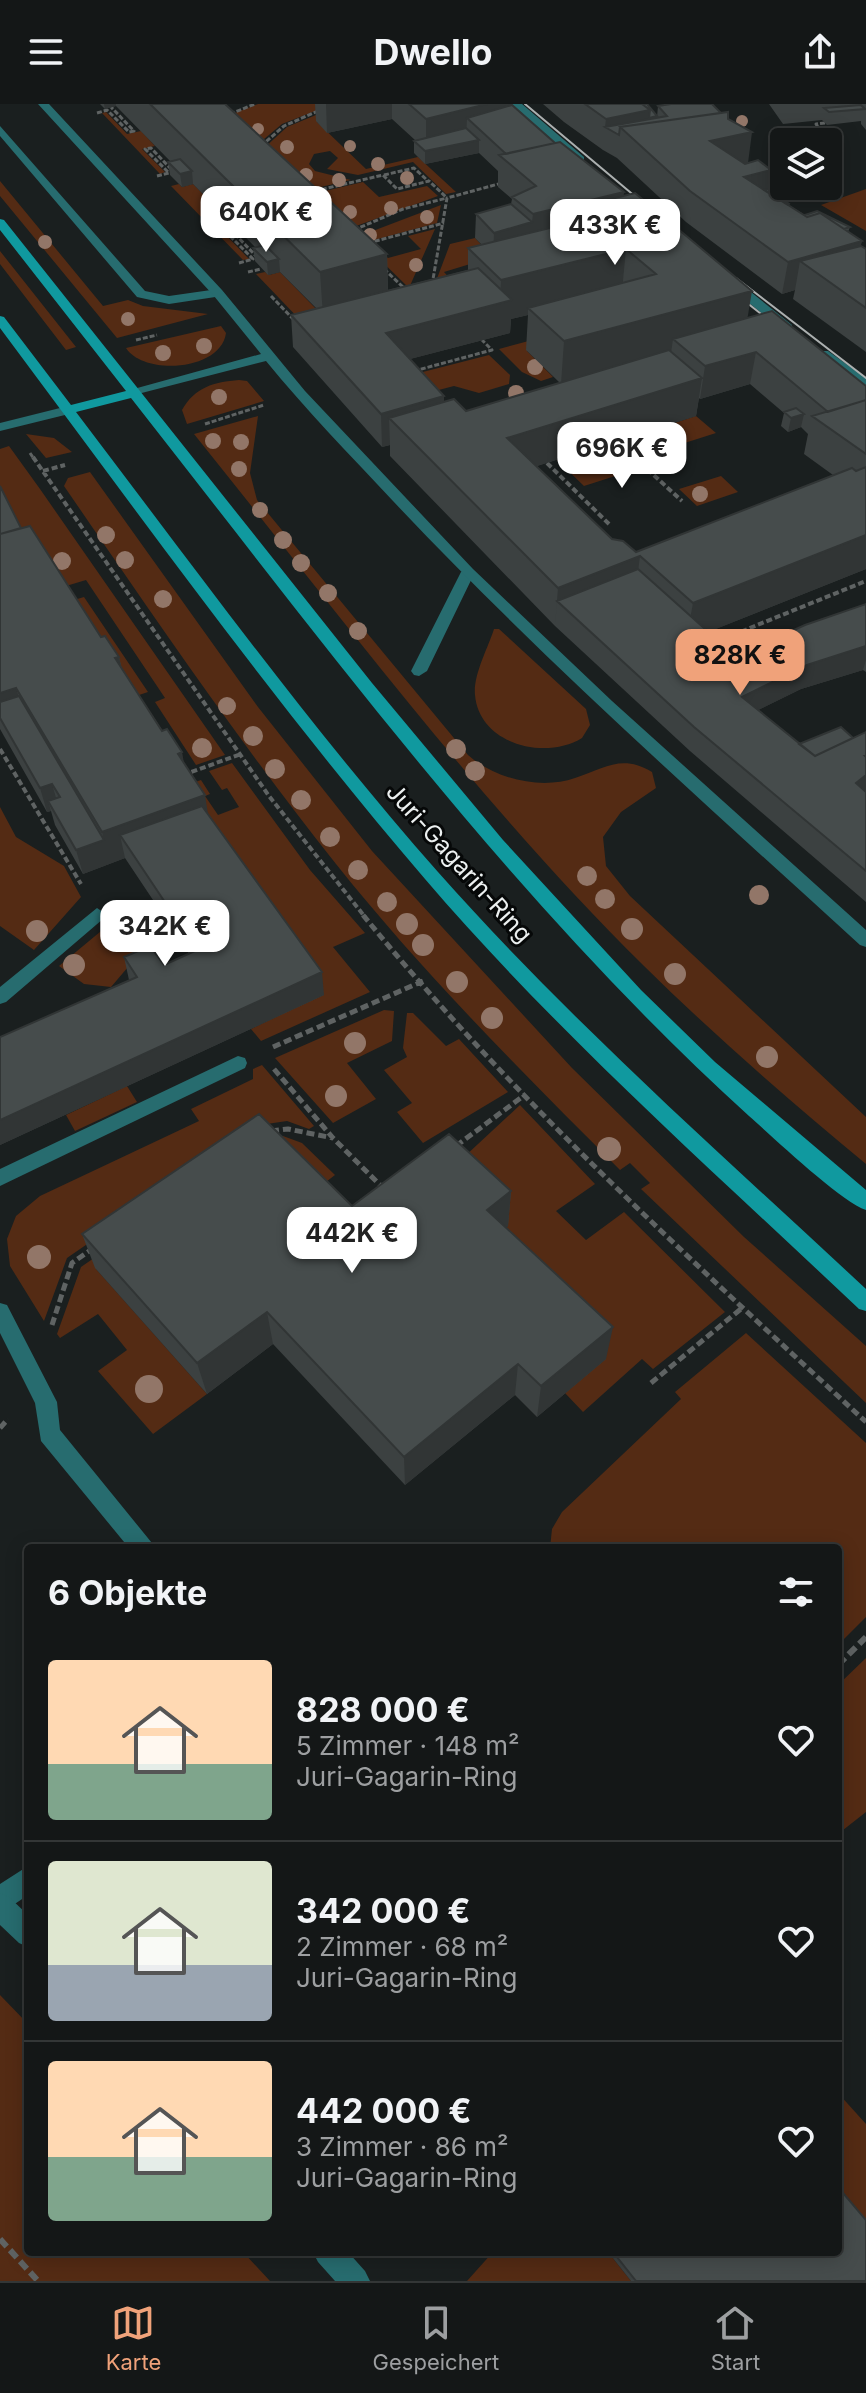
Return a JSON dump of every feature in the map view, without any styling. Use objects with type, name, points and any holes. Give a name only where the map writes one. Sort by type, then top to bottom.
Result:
[{"type":"street","points":[[43,104],[218,293],[300,394],[468,572],[606,705],[866,940]]},
{"type":"street","points":[[516,104],[585,164]]},
{"type":"street","points":[[0,129],[141,294],[169,300],[218,293]]},
{"type":"street","name":"Juri-Gagarin-Ring","points":[[0,222],[444,784],[549,907],[678,1039],[866,1202]]},
{"type":"street","points":[[721,275],[805,340]]},
{"type":"street","name":"Juri-Gagarin-Ring","points":[[0,320],[297,714],[433,877],[604,1057],[866,1302]]},
{"type":"street","points":[[817,349],[866,384]]},
{"type":"street","points":[[4,426],[270,356]]},
{"type":"street","points":[[419,671],[468,572]]},
{"type":"street","points":[[0,997],[97,914]]},
{"type":"street","points":[[0,1178],[238,1063]]},
{"type":"street","points":[[0,1312],[46,1402],[49,1434],[141,1544]]},
{"type":"street","points":[[24,1883],[0,1904],[24,1930]]},
{"type":"street","points":[[332,2256],[355,2281]]},
{"type":"path","points":[[221,116],[255,104]]},
{"type":"path","points":[[96,113],[107,110],[129,132],[134,131],[111,107]]},
{"type":"path","points":[[257,149],[284,126],[326,108]]},
{"type":"path","points":[[819,128],[816,124],[825,123]]},
{"type":"path","points":[[157,176],[169,173],[145,149],[151,148],[176,173]]},
{"type":"path","points":[[305,193],[414,168],[447,198]]},
{"type":"path","points":[[383,175],[397,189],[429,181]]},
{"type":"path","points":[[347,234],[403,209],[503,183]]},
{"type":"path","points":[[430,293],[447,198]]},
{"type":"path","points":[[359,246],[444,223]]},
{"type":"path","points":[[239,263],[253,259],[226,232],[232,231],[261,260]]},
{"type":"path","points":[[379,264],[408,292]]},
{"type":"path","points":[[248,272],[261,269]]},
{"type":"path","points":[[412,372],[492,350],[482,340]]},
{"type":"path","points":[[413,358],[422,369]]},
{"type":"path","points":[[4,426],[303,842],[423,981],[526,1094],[742,1308],[866,1422]]},
{"type":"path","points":[[617,441],[682,501]]},
{"type":"path","points":[[547,463],[610,525]]},
{"type":"path","points":[[696,650],[866,581]]},
{"type":"path","points":[[0,749],[45,820],[97,914]]},
{"type":"path","points":[[182,775],[241,754]]},
{"type":"path","points":[[45,820],[54,818]]},
{"type":"path","points":[[282,1043],[423,981]]},
{"type":"path","points":[[273,1067],[333,1138],[390,1195]]},
{"type":"path","points":[[452,1149],[526,1094]]},
{"type":"path","points":[[262,1135],[288,1129],[333,1138]]},
{"type":"path","points":[[19,1349],[50,1330],[72,1263],[98,1245]]},
{"type":"path","points":[[651,1383],[742,1308]]},
{"type":"path","points":[[842,1661],[866,1637]]},
{"type":"path","points":[[0,2239],[38,2281]]},
{"type":"shaded area","points":[[258,104],[333,104],[282,124],[257,145],[227,116]]},
{"type":"shaded area","points":[[328,110],[317,122],[366,169],[418,157],[456,192],[446,194],[413,162],[358,175],[327,169],[338,158],[330,151],[314,154],[309,164],[315,171],[351,180],[308,190],[263,149],[287,127]]},
{"type":"shaded area","points":[[106,112],[127,134],[141,131],[155,146],[142,149],[165,172],[160,174],[102,113]]},
{"type":"shaded area","points":[[0,181],[103,306],[128,300],[143,306],[208,314],[117,338],[0,196]]},
{"type":"shaded area","points":[[363,182],[379,197],[427,186],[438,196],[348,229],[312,194]]},
{"type":"shaded area","points":[[179,184],[182,187],[193,184],[237,228],[223,232],[249,259],[243,260],[171,186]]},
{"type":"shaded area","points":[[866,189],[866,231],[821,205]]},
{"type":"shaded area","points":[[441,205],[437,223],[363,243],[357,237]]},
{"type":"shaded area","points":[[435,229],[409,288],[367,247],[373,245],[388,258],[421,249],[408,236]]},
{"type":"shaded area","points":[[475,238],[493,257],[444,272],[471,302],[427,305],[450,244]]},
{"type":"shaded area","points":[[0,251],[76,347],[66,350],[0,264]]},
{"type":"shaded area","points":[[265,272],[269,275],[280,272],[323,316],[303,323],[256,274]]},
{"type":"shaded area","points":[[644,310],[527,351],[553,377],[541,381],[522,372],[499,349]]},
{"type":"shaded area","points":[[221,326],[226,333],[221,346],[197,362],[164,366],[135,357],[126,348]]},
{"type":"shaded area","points":[[489,355],[510,375],[509,384],[479,393],[454,386],[431,392],[415,374]]},
{"type":"shaded area","points":[[247,381],[264,401],[187,424],[182,410],[193,396],[213,384]]},
{"type":"shaded area","points":[[258,416],[250,473],[257,500],[468,755],[505,776],[533,782],[562,781],[622,763],[652,772],[656,788],[621,812],[603,837],[606,866],[630,896],[866,1117],[866,1164],[698,1017],[583,904],[467,774],[194,434]]},
{"type":"shaded area","points":[[696,416],[716,433],[647,455],[628,438]]},
{"type":"shaded area","points":[[26,434],[54,438],[72,452],[46,458]]},
{"type":"shaded area","points":[[607,444],[634,470],[584,486],[557,460]]},
{"type":"shaded area","points":[[9,446],[225,755],[196,765],[155,702],[165,698],[86,580],[66,586],[74,600],[84,597],[148,692],[139,695],[181,759],[169,764],[0,497],[0,449]]},
{"type":"shaded area","points":[[90,472],[258,707],[372,851],[572,1068],[744,1237],[866,1346],[866,1403],[641,1189],[650,1183],[630,1163],[620,1170],[583,1133],[474,1021],[369,904],[231,725],[64,486],[68,478]]},
{"type":"shaded area","points":[[721,476],[738,492],[697,506],[679,489]]},
{"type":"shaded area","points":[[494,629],[499,629],[586,709],[590,725],[582,738],[567,745],[533,747],[516,744],[488,726],[479,712],[475,687]]},
{"type":"shaded area","points":[[232,763],[310,870],[365,933],[333,947],[370,992],[261,1041],[251,1029],[323,994],[184,786],[201,780],[210,794],[205,796],[218,815],[239,807],[227,788],[222,790],[209,771]]},
{"type":"shaded area","points":[[0,807],[16,837],[64,866],[81,897],[34,950],[0,926]]},
{"type":"shaded area","points":[[136,902],[157,933],[111,987],[84,984],[59,966]]},
{"type":"shaded area","points":[[384,1010],[394,1011],[392,1041],[347,1063],[376,1099],[333,1123],[275,1058]]},
{"type":"shaded area","points":[[407,1013],[413,1013],[446,1046],[459,1039],[508,1092],[423,1143],[397,1112],[412,1103],[384,1070],[407,1057],[403,1048]]},
{"type":"shaded area","points":[[262,1065],[314,1126],[309,1129],[287,1121],[260,1125],[67,1258],[44,1321],[10,1266],[7,1239],[16,1216],[40,1196],[199,1121],[191,1109],[253,1079],[253,1069]]},
{"type":"shaded area","points":[[127,1086],[137,1102],[75,1131],[66,1115]]},
{"type":"shaded area","points":[[520,1105],[595,1184],[556,1211],[586,1240],[624,1212],[725,1312],[653,1369],[642,1359],[583,1412],[565,1393],[605,1359],[485,1245],[508,1226],[449,1171]]},
{"type":"shaded area","points":[[283,1136],[302,1143],[335,1175],[309,1195],[96,1269],[207,1394],[153,1434],[98,1371],[127,1350],[98,1314],[60,1338],[57,1334],[81,1267],[260,1143]]},
{"type":"shaded area","points":[[746,1333],[866,1443],[866,1617],[842,1641],[842,1544],[550,1544],[552,1529],[562,1512],[681,1399],[675,1392]]},
{"type":"shaded area","points":[[866,1658],[866,1812],[842,1831],[842,1681]]},
{"type":"shaded area","points":[[0,1995],[24,2020],[24,2256],[247,2256],[270,2281],[0,2281]]},
{"type":"shaded area","points":[[842,2097],[866,2124],[866,2240],[842,2212]]},
{"type":"shaded area","points":[[489,2256],[611,2256],[631,2281],[467,2281]]},
{"type":"building","points":[[150,104],[225,104],[387,254],[320,272]]},
{"type":"building","points":[[409,104],[487,104],[426,119]]},
{"type":"building","points":[[585,104],[642,104],[650,110],[606,119]]},
{"type":"building","points":[[642,104],[647,104],[657,116],[649,118],[650,110]]},
{"type":"building","points":[[712,104],[721,113],[620,127],[619,135],[605,127],[667,116],[658,106]]},
{"type":"building","points":[[512,105],[555,143],[506,154],[467,118]]},
{"type":"building","points":[[861,105],[865,109],[829,112],[824,108]]},
{"type":"building","points":[[728,112],[728,119],[752,132],[710,141],[745,164],[758,160],[770,169],[744,177],[770,194],[770,200],[780,200],[807,217],[820,213],[862,241],[788,262],[690,191],[620,127]]},
{"type":"building","points":[[466,128],[479,140],[425,151],[414,141]]},
{"type":"building","points":[[560,142],[624,192],[533,214],[512,197],[536,186],[499,155]]},
{"type":"building","points":[[180,159],[192,171],[180,174],[168,162]]},
{"type":"building","points":[[635,193],[752,291],[564,341],[528,308],[656,274],[626,249],[501,280],[468,248],[591,218],[579,207]]},
{"type":"building","points":[[511,204],[532,222],[494,233],[476,214]]},
{"type":"building","points":[[817,211],[850,227],[844,229],[820,213],[805,215]]},
{"type":"building","points":[[265,245],[279,259],[267,262],[253,248]]},
{"type":"building","points":[[861,246],[866,249],[866,308],[800,261]]},
{"type":"building","points":[[478,268],[512,300],[386,333],[444,396],[381,414],[291,315]]},
{"type":"building","points":[[772,311],[866,386],[866,400],[828,412],[756,352],[705,366],[673,339]]},
{"type":"building","points":[[669,350],[702,378],[507,438],[612,539],[623,541],[636,552],[852,468],[856,471],[866,467],[866,535],[693,603],[640,556],[558,588],[389,418],[454,399],[466,411]]},
{"type":"building","points":[[866,400],[866,454],[812,416]]},
{"type":"building","points":[[796,408],[804,414],[791,418],[784,412]]},
{"type":"building","points":[[0,486],[21,528],[0,534]]},
{"type":"building","points":[[30,526],[101,637],[105,636],[119,657],[115,658],[162,731],[167,729],[182,752],[178,754],[205,795],[102,832],[16,688],[0,693],[0,534]]},
{"type":"building","points":[[638,569],[714,637],[687,648],[707,669],[805,625],[866,604],[866,646],[807,665],[742,697],[815,756],[866,732],[866,775],[856,783],[866,792],[866,871],[694,727],[557,601]]},
{"type":"building","points":[[19,696],[104,840],[76,850],[48,801],[60,797],[52,784],[40,788],[0,718],[0,702]]},
{"type":"building","points":[[841,727],[853,738],[815,756],[799,744]]},
{"type":"building","points":[[202,806],[322,972],[0,1120],[0,1037],[137,977],[124,957],[150,946],[164,965],[197,950],[120,835]]},
{"type":"building","points":[[259,1114],[352,1206],[449,1134],[511,1191],[487,1210],[613,1327],[541,1386],[518,1364],[404,1457],[267,1312],[197,1363],[82,1234]]},
{"type":"building","points":[[842,2192],[866,2220],[866,2281],[636,2281],[616,2256],[842,2256]]},
{"type":"tram line","points":[[525,104],[649,208]]},
{"type":"tram line","points":[[736,278],[866,378]]},
{"type":"tram line","points":[[732,291],[779,328]]}]
